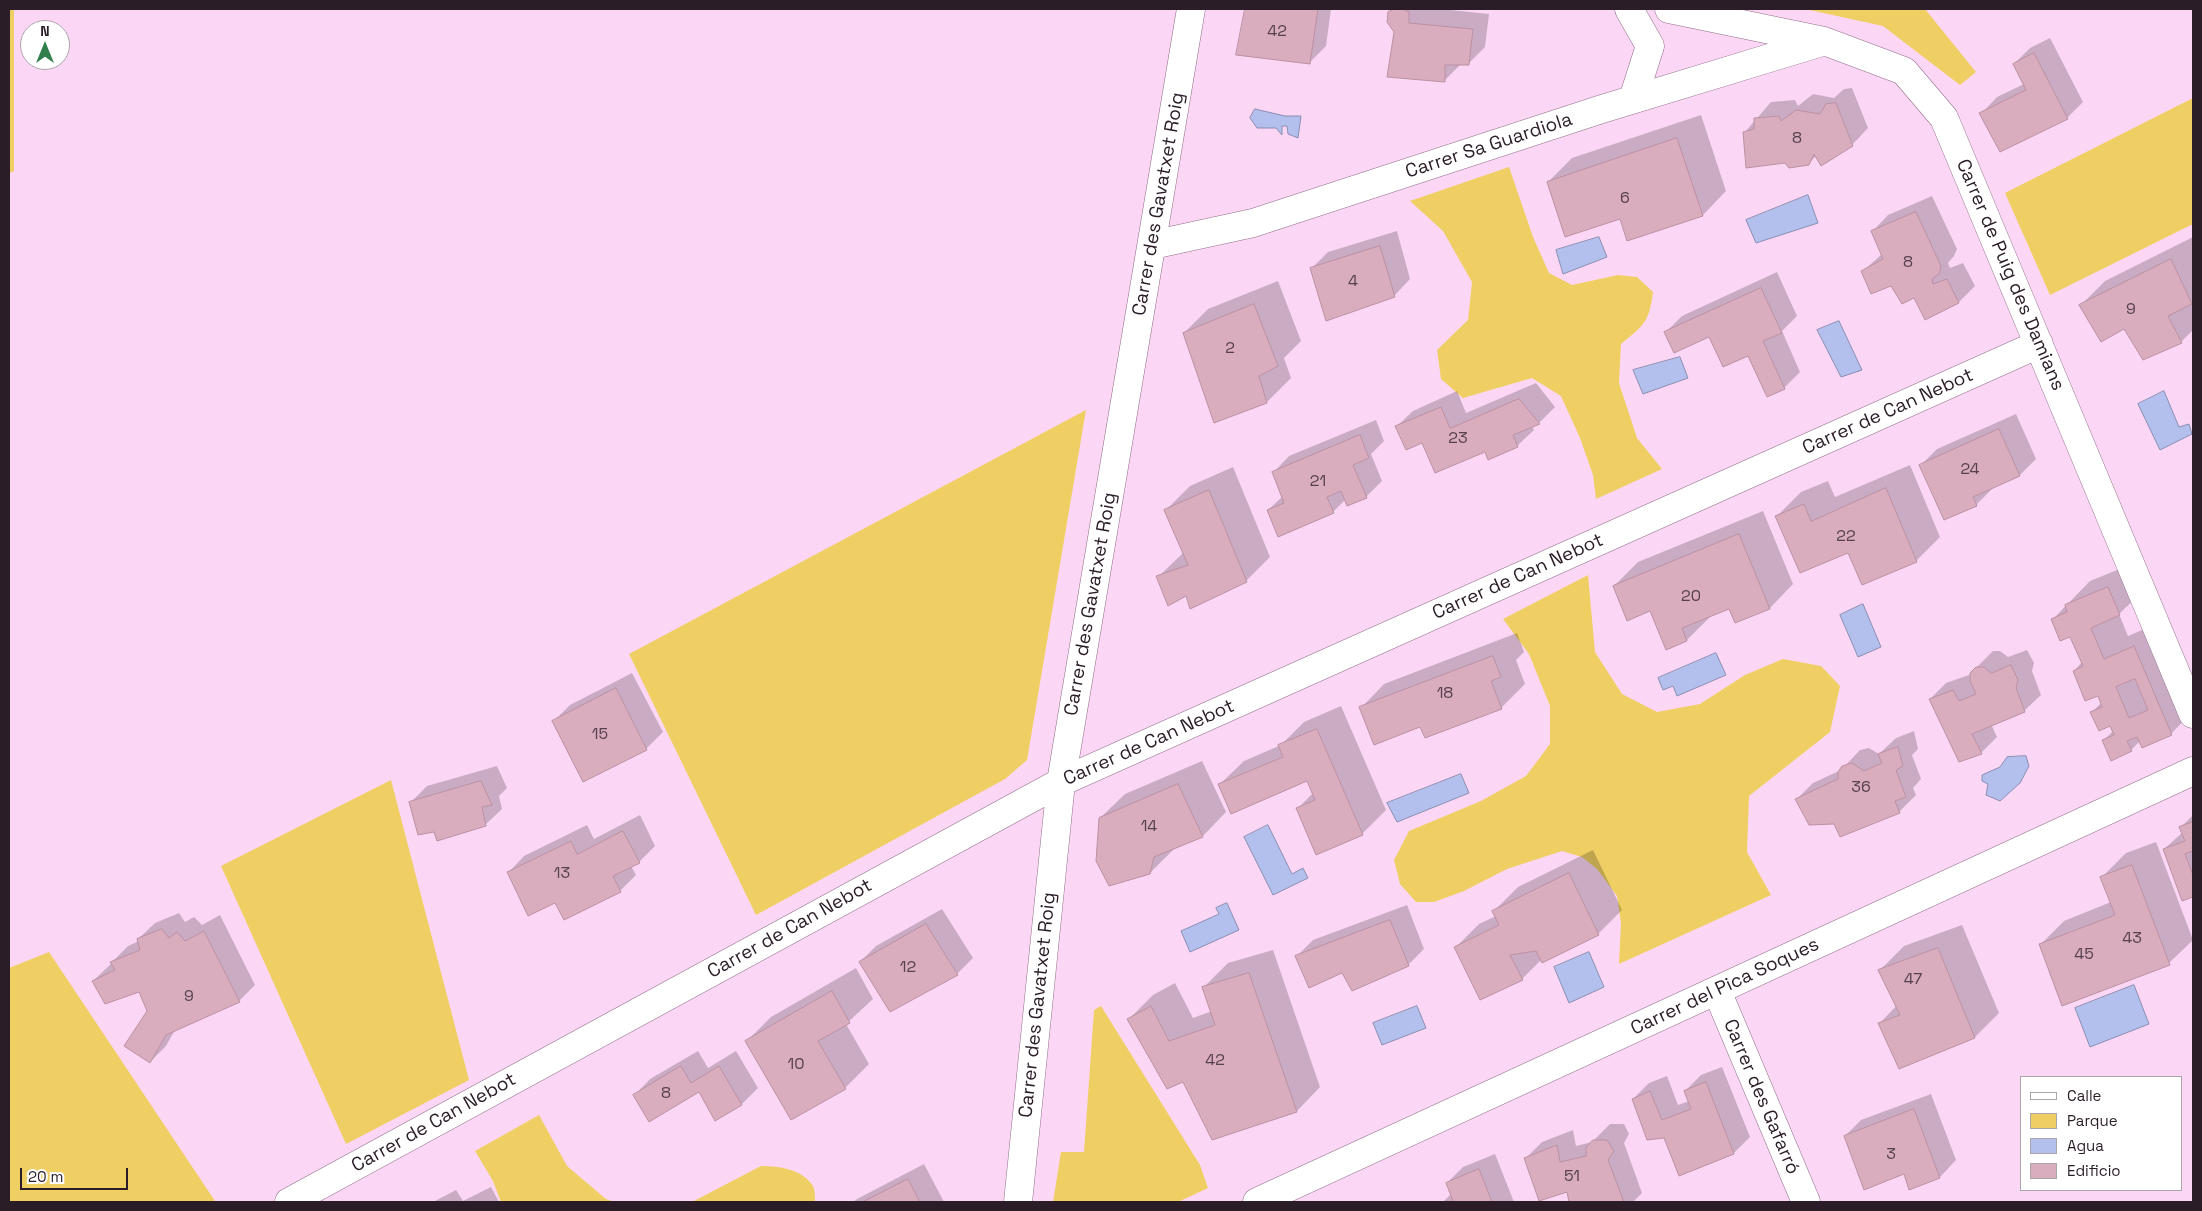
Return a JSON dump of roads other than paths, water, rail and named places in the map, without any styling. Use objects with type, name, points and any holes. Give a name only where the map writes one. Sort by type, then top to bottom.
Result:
[{"type":"street","name":"Carrer des Gavatxet Roig","points":[[1018,1202],[1061,782],[1191,9]]},
{"type":"street","points":[[1629,9],[1650,46],[1633,99]]},
{"type":"street","name":"Carrer de Puig des Damians","points":[[1669,9],[1824,41],[1904,71],[1944,118],[2193,714]]},
{"type":"street","name":"Carrer Sa Guardiola","points":[[1152,245],[1253,223],[1633,99],[1824,41]]},
{"type":"street","name":"Carrer de Can Nebot","points":[[289,1202],[1061,782],[2038,344]]},
{"type":"street","name":"Carrer del Pica Soques","points":[[1257,1202],[2193,771]]},
{"type":"street","name":"Carrer des Gafarró","points":[[1717,991],[1806,1202]]},
{"type":"water","points":[[1255,109],[1285,116],[1301,116],[1298,138],[1288,134],[1287,126],[1282,126],[1282,135],[1276,128],[1257,128],[1250,118]]},
{"type":"water","points":[[1808,195],[1818,223],[1756,243],[1746,220]]},
{"type":"water","points":[[1599,237],[1607,257],[1563,274],[1556,250]]},
{"type":"water","points":[[1839,321],[1862,370],[1841,377],[1817,330]]},
{"type":"water","points":[[1680,357],[1688,378],[1643,394],[1633,370]]},
{"type":"water","points":[[2164,391],[2179,427],[2189,424],[2192,434],[2160,450],[2138,404]]},
{"type":"water","points":[[1863,604],[1881,647],[1858,657],[1840,615]]},
{"type":"water","points":[[1716,653],[1726,675],[1677,696],[1673,686],[1663,690],[1658,678]]},
{"type":"water","points":[[2026,756],[2029,766],[2020,783],[2000,801],[1986,795],[1988,784],[1982,781],[1982,775],[2000,767],[2007,757]]},
{"type":"water","points":[[1461,774],[1469,793],[1397,822],[1387,803]]},
{"type":"water","points":[[1268,825],[1292,874],[1303,868],[1308,878],[1273,895],[1244,837]]},
{"type":"water","points":[[1227,903],[1239,930],[1190,952],[1181,931],[1219,914],[1216,908]]},
{"type":"water","points":[[1589,952],[1604,987],[1569,1003],[1554,967]]},
{"type":"water","points":[[2134,985],[2149,1024],[2090,1047],[2075,1008]]},
{"type":"water","points":[[1417,1006],[1426,1028],[1382,1045],[1373,1023]]}]
